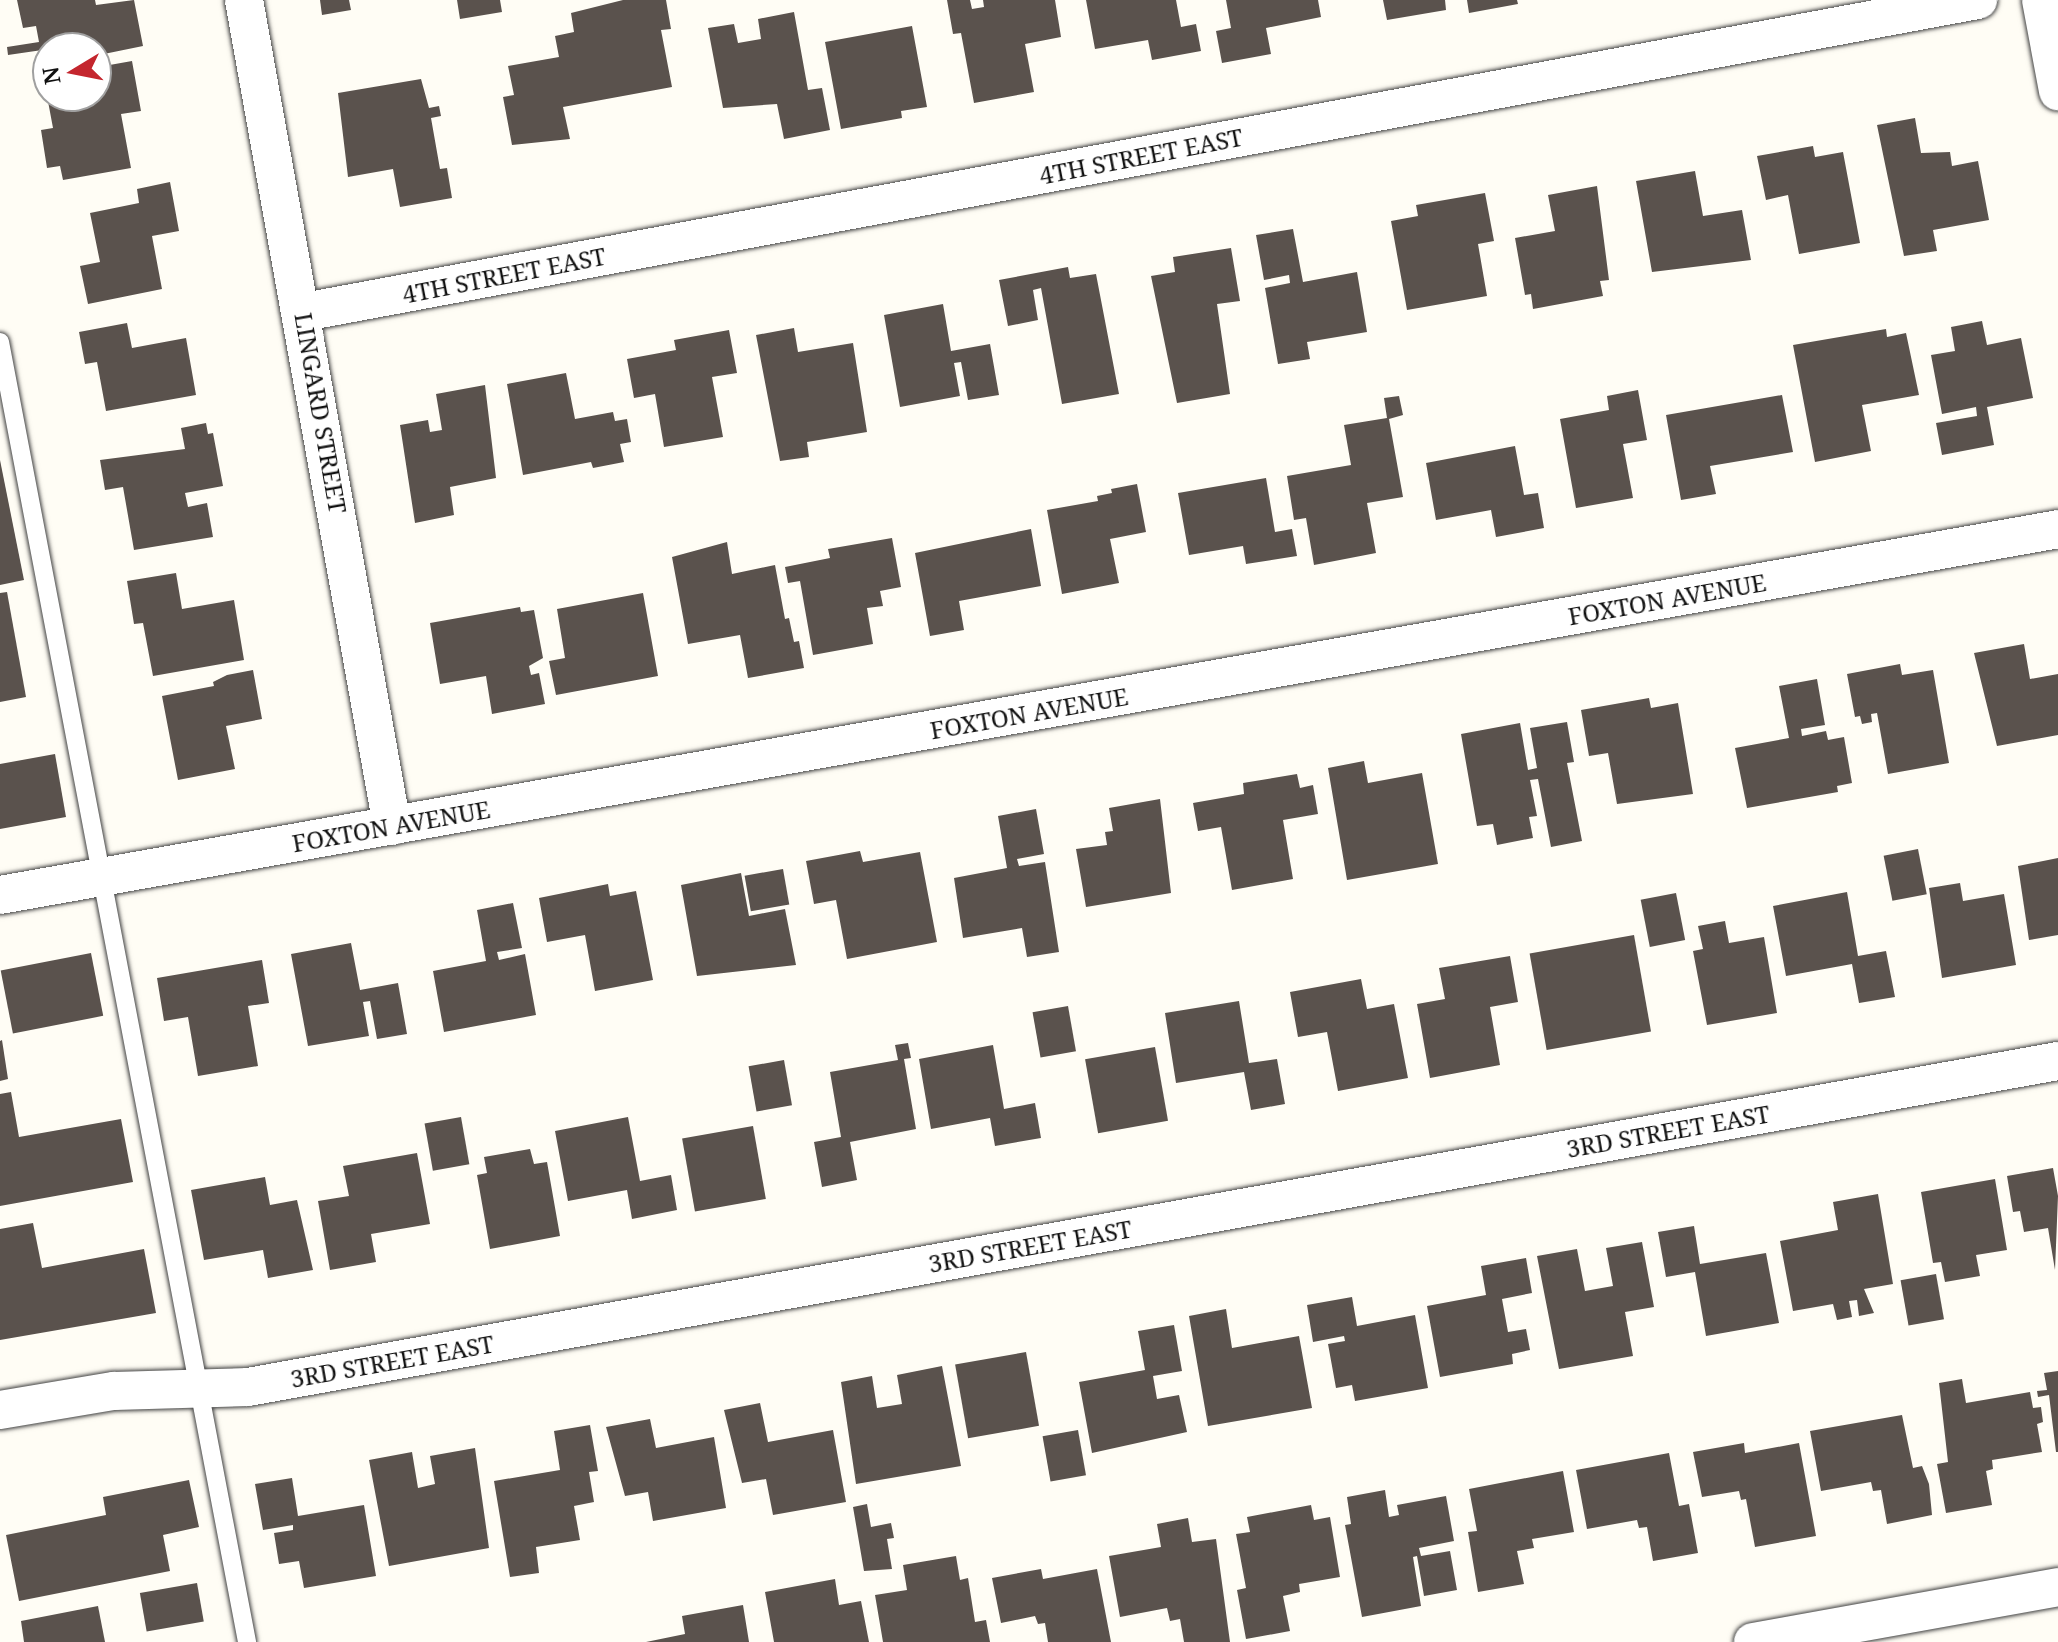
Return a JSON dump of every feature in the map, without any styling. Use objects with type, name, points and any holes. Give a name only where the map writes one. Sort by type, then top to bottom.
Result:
[{"type":"street","name":"LINGARD STREET","points":[[244,0],[304,312],[392,826]]},
{"type":"street","name":"4TH STREET EAST","points":[[304,312],[1978,0]]},
{"type":"street","points":[[2041,0],[2058,91]]},
{"type":"street","name":"FOXTON AVENUE","points":[[0,895],[2058,529]]},
{"type":"street","name":"3RD STREET EAST","points":[[0,1410],[114,1391],[199,1386],[248,1387],[2058,1061]]},
{"type":"street","points":[[1753,1642],[2058,1587]]},
{"type":"lane","points":[[0,342],[98,876],[247,1642]]},
{"type":"building","points":[[17,0],[95,0],[96,5],[134,0],[143,46],[112,52],[112,32],[37,32],[36,26],[23,28]]},
{"type":"building","points":[[320,0],[349,0],[351,10],[322,15]]},
{"type":"building","points":[[457,0],[500,0],[502,12],[460,19]]},
{"type":"building","points":[[623,0],[666,0],[671,29],[661,30],[672,87],[563,107],[570,139],[512,145],[503,97],[514,95],[508,66],[559,57],[555,36],[574,32],[571,13]]},
{"type":"building","points":[[947,0],[970,0],[972,9],[984,7],[983,0],[1055,0],[1061,37],[1025,44],[1034,92],[974,103],[961,33],[953,34]]},
{"type":"building","points":[[1086,0],[1176,0],[1181,27],[1196,24],[1201,51],[1152,60],[1148,40],[1095,49]]},
{"type":"building","points":[[1226,0],[1318,0],[1321,17],[1266,28],[1271,54],[1222,63],[1216,31],[1231,28]]},
{"type":"building","points":[[1383,0],[1445,0],[1446,10],[1387,20]]},
{"type":"building","points":[[1467,0],[1517,0],[1518,4],[1469,13]]},
{"type":"building","points":[[794,12],[808,90],[822,88],[830,130],[784,139],[777,104],[723,108],[708,28],[734,24],[738,43],[761,39],[758,19]]},
{"type":"building","points":[[912,26],[927,107],[901,111],[902,118],[841,129],[825,42]]},
{"type":"building","points":[[32,43],[32,51],[8,55],[7,47]]},
{"type":"building","points":[[132,61],[141,111],[121,114],[131,168],[63,180],[60,166],[47,168],[41,130],[53,128],[50,112],[112,112],[112,65]]},
{"type":"building","points":[[421,79],[429,108],[439,106],[441,116],[431,118],[440,169],[447,168],[452,198],[400,207],[393,169],[348,177],[338,93]]},
{"type":"building","points":[[1915,118],[1921,153],[1950,152],[1952,166],[1978,161],[1989,220],[1933,230],[1937,251],[1904,256],[1877,125]]},
{"type":"building","points":[[1813,146],[1815,157],[1843,152],[1860,243],[1799,254],[1788,195],[1766,200],[1757,156]]},
{"type":"building","points":[[1695,171],[1703,216],[1742,210],[1751,260],[1652,272],[1636,181]]},
{"type":"building","points":[[170,182],[179,231],[152,236],[162,289],[88,304],[80,266],[100,262],[90,213],[139,203],[137,189]]},
{"type":"building","points":[[1597,186],[1609,280],[1600,281],[1603,296],[1533,309],[1531,294],[1525,295],[1515,238],[1555,231],[1548,195]]},
{"type":"building","points":[[1485,193],[1494,241],[1478,244],[1487,296],[1407,310],[1391,221],[1418,216],[1416,205]]},
{"type":"building","points":[[1293,229],[1303,282],[1357,272],[1367,332],[1307,342],[1310,359],[1278,364],[1265,288],[1290,283],[1289,275],[1264,280],[1256,235]]},
{"type":"building","points":[[1231,248],[1240,301],[1217,304],[1230,394],[1177,403],[1151,276],[1175,272],[1173,257]]},
{"type":"building","points":[[1068,267],[1070,278],[1096,274],[1119,394],[1062,404],[1041,288],[1033,290],[1038,320],[1008,326],[999,280]]},
{"type":"building","points":[[943,304],[951,351],[990,344],[999,395],[968,400],[961,362],[954,363],[960,396],[900,407],[884,315]]},
{"type":"building","points":[[1982,321],[1987,345],[2021,338],[2033,398],[1987,407],[1994,445],[1942,455],[1936,423],[1977,416],[1976,407],[1942,414],[1931,355],[1955,351],[1951,327]]},
{"type":"building","points":[[127,323],[132,348],[186,338],[196,395],[106,411],[97,362],[85,364],[79,332]]},
{"type":"building","points":[[794,328],[798,352],[853,343],[867,432],[807,442],[809,457],[780,461],[756,335]]},
{"type":"building","points":[[1886,329],[1887,337],[1906,333],[1919,395],[1862,405],[1871,451],[1815,462],[1793,345]]},
{"type":"building","points":[[729,330],[737,373],[712,377],[723,437],[664,447],[655,394],[634,398],[627,359],[676,350],[674,340]]},
{"type":"building","points":[[566,373],[575,419],[613,412],[615,421],[627,419],[631,442],[620,444],[624,462],[593,468],[591,462],[523,475],[507,384]]},
{"type":"building","points":[[485,385],[496,478],[450,487],[454,515],[415,523],[400,425],[428,420],[430,432],[442,430],[436,394]]},
{"type":"building","points":[[1638,390],[1647,440],[1623,444],[1633,498],[1576,508],[1560,419],[1609,410],[1607,396]]},
{"type":"building","points":[[1782,395],[1793,452],[1710,466],[1716,494],[1681,500],[1666,415]]},
{"type":"building","points":[[1399,396],[1403,415],[1389,419],[1403,497],[1367,503],[1376,553],[1314,565],[1306,518],[1294,520],[1287,476],[1351,465],[1344,425],[1387,418],[1384,398]]},
{"type":"building","points":[[206,423],[208,434],[213,433],[223,486],[185,493],[188,507],[207,503],[213,537],[134,550],[123,487],[105,490],[100,460],[185,449],[181,428]]},
{"type":"building","points":[[1515,446],[1524,495],[1538,493],[1544,528],[1496,537],[1491,510],[1436,520],[1426,463]]},
{"type":"building","points":[[0,460],[24,580],[0,585]]},
{"type":"building","points":[[1266,478],[1275,532],[1292,529],[1297,556],[1246,564],[1243,546],[1189,555],[1178,493]]},
{"type":"building","points":[[1137,484],[1146,532],[1110,539],[1119,583],[1062,594],[1047,510],[1098,501],[1097,496],[1112,493],[1111,489]]},
{"type":"building","points":[[1031,529],[1041,586],[959,601],[964,630],[930,636],[915,553]]},
{"type":"building","points":[[892,538],[901,587],[880,591],[883,606],[867,608],[873,644],[813,655],[800,581],[788,583],[785,567],[830,558],[828,549]]},
{"type":"building","points":[[727,542],[732,574],[775,565],[785,619],[789,618],[794,642],[799,641],[804,668],[748,678],[740,635],[688,644],[672,557]]},
{"type":"building","points":[[176,573],[182,609],[234,600],[244,660],[153,676],[143,623],[134,624],[127,581]]},
{"type":"building","points":[[7,592],[26,697],[0,702],[0,593]]},
{"type":"building","points":[[643,593],[658,676],[556,695],[549,661],[565,658],[557,609]]},
{"type":"building","points":[[520,607],[521,612],[534,610],[543,658],[529,666],[531,675],[539,673],[545,704],[492,714],[486,676],[440,684],[430,623]]},
{"type":"building","points":[[2024,644],[2030,679],[2058,674],[2058,735],[1997,746],[1974,653]]},
{"type":"building","points":[[1900,664],[1902,675],[1933,670],[1949,763],[1888,774],[1877,713],[1871,714],[1872,722],[1862,724],[1860,716],[1855,717],[1847,674]]},
{"type":"building","points":[[253,670],[262,719],[226,726],[235,769],[178,780],[162,696],[214,686],[213,682],[227,675]]},
{"type":"building","points":[[1817,679],[1825,725],[1801,729],[1802,736],[1826,731],[1828,740],[1844,737],[1852,783],[1837,786],[1838,792],[1747,808],[1735,748],[1789,738],[1779,686]]},
{"type":"building","points":[[1649,698],[1651,708],[1678,703],[1693,794],[1617,804],[1608,753],[1589,756],[1581,710]]},
{"type":"building","points":[[1567,722],[1574,762],[1567,763],[1582,841],[1551,847],[1538,779],[1530,780],[1537,816],[1529,817],[1533,838],[1497,845],[1493,824],[1477,826],[1461,734],[1520,723],[1528,770],[1537,768],[1530,728]]},
{"type":"building","points":[[55,754],[66,817],[0,829],[0,764]]},
{"type":"building","points":[[1364,761],[1368,783],[1422,773],[1438,864],[1347,880],[1328,768]]},
{"type":"building","points":[[1297,774],[1300,788],[1313,785],[1318,814],[1283,820],[1293,879],[1232,890],[1221,827],[1198,831],[1193,803],[1244,794],[1243,783]]},
{"type":"building","points":[[1160,799],[1171,893],[1086,907],[1076,849],[1107,845],[1105,832],[1113,831],[1109,808]]},
{"type":"building","points":[[1036,809],[1044,854],[1017,859],[1019,866],[1045,862],[1059,952],[1027,957],[1022,928],[963,938],[954,878],[1007,868],[998,816]]},
{"type":"building","points":[[1918,849],[1927,894],[1892,901],[1884,856]]},
{"type":"building","points":[[860,851],[863,862],[920,852],[937,942],[847,959],[836,900],[814,904],[806,861]]},
{"type":"building","points":[[2058,858],[2058,935],[2029,940],[2018,866]]},
{"type":"building","points":[[783,869],[789,904],[751,911],[745,876]]},
{"type":"building","points":[[741,873],[749,916],[785,909],[796,965],[697,976],[681,885]]},
{"type":"building","points":[[1960,883],[1963,901],[2004,894],[2016,965],[1942,978],[1929,888]]},
{"type":"building","points":[[608,884],[610,896],[636,891],[653,980],[595,991],[585,935],[547,942],[539,898]]},
{"type":"building","points":[[1847,892],[1858,956],[1886,951],[1895,997],[1859,1003],[1852,964],[1786,976],[1773,906]]},
{"type":"building","points":[[1676,893],[1685,940],[1650,947],[1641,900]]},
{"type":"building","points":[[513,903],[522,948],[497,952],[499,960],[525,954],[536,1015],[444,1032],[433,971],[486,961],[477,910]]},
{"type":"building","points":[[1725,921],[1729,943],[1764,937],[1777,1013],[1707,1025],[1693,951],[1703,949],[1698,926]]},
{"type":"building","points":[[1634,935],[1651,1032],[1547,1050],[1530,953]]},
{"type":"building","points":[[351,943],[360,990],[398,983],[407,1034],[377,1039],[370,1001],[363,1002],[369,1036],[308,1046],[291,954]]},
{"type":"building","points":[[91,953],[103,1016],[13,1033],[1,971]]},
{"type":"building","points":[[1510,956],[1518,1002],[1490,1007],[1500,1065],[1430,1078],[1417,1004],[1445,999],[1439,968]]},
{"type":"building","points":[[262,960],[269,1003],[248,1006],[258,1066],[198,1076],[188,1017],[164,1021],[157,978]]},
{"type":"building","points":[[1361,979],[1367,1009],[1394,1004],[1408,1078],[1338,1091],[1327,1032],[1298,1037],[1290,992]]},
{"type":"building","points":[[1239,1001],[1249,1063],[1277,1059],[1285,1104],[1251,1110],[1244,1072],[1176,1083],[1165,1013]]},
{"type":"building","points":[[1068,1006],[1076,1051],[1041,1058],[1033,1012]]},
{"type":"building","points":[[0,1041],[8,1079],[0,1081]]},
{"type":"building","points":[[908,1043],[911,1058],[904,1059],[916,1129],[850,1142],[857,1180],[822,1187],[814,1142],[841,1137],[830,1072],[898,1060],[895,1045]]},
{"type":"building","points":[[993,1045],[1004,1109],[1035,1103],[1041,1138],[995,1146],[990,1118],[931,1129],[919,1059]]},
{"type":"building","points":[[1155,1047],[1168,1121],[1098,1133],[1085,1059]]},
{"type":"building","points":[[784,1060],[792,1105],[757,1112],[749,1066]]},
{"type":"building","points":[[11,1092],[19,1137],[121,1119],[133,1182],[0,1206],[0,1094]]},
{"type":"building","points":[[461,1117],[469,1164],[433,1171],[425,1123]]},
{"type":"building","points":[[628,1117],[640,1181],[671,1175],[677,1210],[632,1219],[627,1190],[568,1201],[555,1131]]},
{"type":"building","points":[[753,1126],[766,1199],[695,1211],[682,1139]]},
{"type":"building","points":[[530,1149],[534,1164],[547,1162],[560,1236],[490,1249],[477,1175],[487,1173],[484,1157]]},
{"type":"building","points":[[417,1153],[430,1224],[371,1234],[376,1262],[330,1270],[318,1201],[349,1196],[343,1166]]},
{"type":"building","points":[[2053,1168],[2058,1196],[2055,1270],[2048,1228],[2024,1232],[2020,1211],[2013,1212],[2007,1176]]},
{"type":"building","points":[[265,1177],[270,1205],[297,1200],[313,1270],[268,1278],[263,1250],[204,1260],[191,1190]]},
{"type":"building","points":[[1995,1179],[2007,1250],[1976,1255],[1980,1276],[1945,1282],[1941,1262],[1933,1263],[1921,1192]]},
{"type":"building","points":[[1878,1194],[1893,1284],[1864,1289],[1874,1313],[1859,1316],[1857,1300],[1849,1301],[1852,1317],[1837,1320],[1833,1304],[1793,1311],[1780,1241],[1838,1230],[1833,1202]]},
{"type":"building","points":[[33,1223],[42,1268],[144,1249],[156,1313],[0,1340],[0,1229]]},
{"type":"building","points":[[1694,1226],[1700,1264],[1766,1253],[1779,1323],[1706,1336],[1695,1272],[1666,1277],[1658,1232]]},
{"type":"building","points":[[1642,1242],[1654,1307],[1625,1312],[1633,1356],[1559,1369],[1537,1256],[1577,1249],[1585,1291],[1613,1286],[1606,1248]]},
{"type":"building","points":[[1526,1258],[1532,1293],[1502,1299],[1508,1332],[1526,1329],[1530,1350],[1512,1354],[1513,1364],[1440,1377],[1427,1306],[1486,1295],[1481,1266]]},
{"type":"building","points":[[1936,1274],[1944,1319],[1909,1326],[1901,1280]]},
{"type":"building","points":[[1352,1297],[1357,1326],[1415,1315],[1428,1388],[1355,1401],[1352,1385],[1336,1388],[1328,1344],[1345,1341],[1344,1336],[1313,1342],[1307,1305]]},
{"type":"building","points":[[1226,1309],[1232,1348],[1299,1336],[1312,1408],[1208,1426],[1189,1316]]},
{"type":"building","points":[[1174,1325],[1182,1371],[1153,1376],[1157,1399],[1179,1395],[1187,1432],[1092,1453],[1079,1382],[1145,1370],[1138,1331]]},
{"type":"building","points":[[1026,1352],[1039,1426],[968,1438],[955,1365]]},
{"type":"building","points":[[942,1366],[961,1466],[856,1484],[841,1382],[872,1376],[877,1408],[902,1404],[897,1375]]},
{"type":"building","points":[[2058,1371],[2056,1452],[2049,1395],[2038,1397],[2037,1391],[2047,1390],[2044,1373]]},
{"type":"building","points":[[1962,1379],[1966,1403],[2030,1392],[2033,1408],[2041,1407],[2043,1422],[2037,1424],[2042,1452],[1992,1460],[1993,1469],[1986,1471],[1992,1505],[1946,1513],[1937,1464],[1948,1462],[1939,1383]]},
{"type":"building","points":[[760,1403],[768,1442],[833,1430],[846,1502],[773,1515],[766,1479],[742,1483],[724,1410]]},
{"type":"building","points":[[1902,1415],[1913,1468],[1922,1466],[1929,1484],[1932,1515],[1887,1524],[1881,1490],[1873,1491],[1871,1482],[1821,1491],[1810,1431]]},
{"type":"building","points":[[650,1419],[656,1448],[714,1437],[726,1508],[653,1521],[648,1492],[625,1496],[606,1427]]},
{"type":"building","points":[[590,1425],[598,1471],[589,1472],[594,1502],[574,1506],[580,1540],[536,1547],[539,1573],[510,1577],[494,1481],[560,1470],[554,1431]]},
{"type":"building","points":[[1078,1430],[1086,1475],[1051,1482],[1043,1436]]},
{"type":"building","points":[[1744,1443],[1745,1453],[1799,1443],[1816,1536],[1755,1547],[1746,1499],[1741,1500],[1739,1491],[1702,1497],[1693,1452]]},
{"type":"building","points":[[475,1448],[489,1548],[389,1566],[369,1460],[412,1452],[418,1488],[435,1484],[430,1456]]},
{"type":"building","points":[[1669,1453],[1679,1506],[1689,1504],[1698,1553],[1653,1561],[1647,1527],[1639,1528],[1637,1520],[1587,1529],[1576,1470]]},
{"type":"building","points":[[1563,1471],[1574,1532],[1532,1539],[1534,1548],[1517,1551],[1524,1584],[1478,1592],[1468,1532],[1477,1531],[1469,1489]]},
{"type":"building","points":[[292,1478],[298,1516],[364,1505],[376,1576],[304,1588],[299,1561],[279,1564],[274,1533],[293,1530],[293,1525],[263,1530],[255,1484]]},
{"type":"building","points":[[189,1480],[199,1527],[163,1535],[170,1571],[19,1601],[6,1535],[106,1515],[103,1497]]},
{"type":"building","points":[[1385,1490],[1389,1517],[1399,1515],[1397,1505],[1446,1496],[1454,1541],[1419,1548],[1421,1556],[1450,1551],[1457,1590],[1424,1596],[1417,1556],[1413,1557],[1421,1606],[1362,1617],[1345,1525],[1351,1524],[1347,1497]]},
{"type":"building","points":[[867,1504],[871,1527],[891,1523],[894,1538],[887,1539],[892,1569],[864,1571],[853,1507]]},
{"type":"building","points":[[1311,1505],[1314,1520],[1330,1517],[1340,1577],[1299,1584],[1300,1592],[1283,1596],[1290,1631],[1246,1639],[1237,1590],[1246,1588],[1236,1534],[1250,1532],[1247,1517]]},
{"type":"building","points":[[1188,1518],[1192,1542],[1216,1539],[1230,1642],[1184,1642],[1180,1619],[1170,1621],[1167,1608],[1120,1617],[1109,1556],[1161,1547],[1157,1524]]},
{"type":"building","points":[[956,1556],[960,1580],[968,1578],[975,1622],[986,1620],[990,1642],[883,1642],[875,1595],[907,1590],[903,1565]]},
{"type":"building","points":[[1041,1569],[1043,1579],[1097,1569],[1111,1642],[1048,1642],[1045,1623],[1038,1624],[1035,1616],[1001,1623],[992,1578]]},
{"type":"building","points":[[835,1579],[839,1605],[861,1601],[869,1642],[774,1642],[765,1592]]},
{"type":"building","points":[[197,1583],[204,1621],[147,1631],[140,1593]]},
{"type":"building","points":[[743,1605],[749,1642],[646,1642],[685,1634],[682,1616]]},
{"type":"building","points":[[98,1606],[105,1642],[24,1642],[21,1621]]}]
